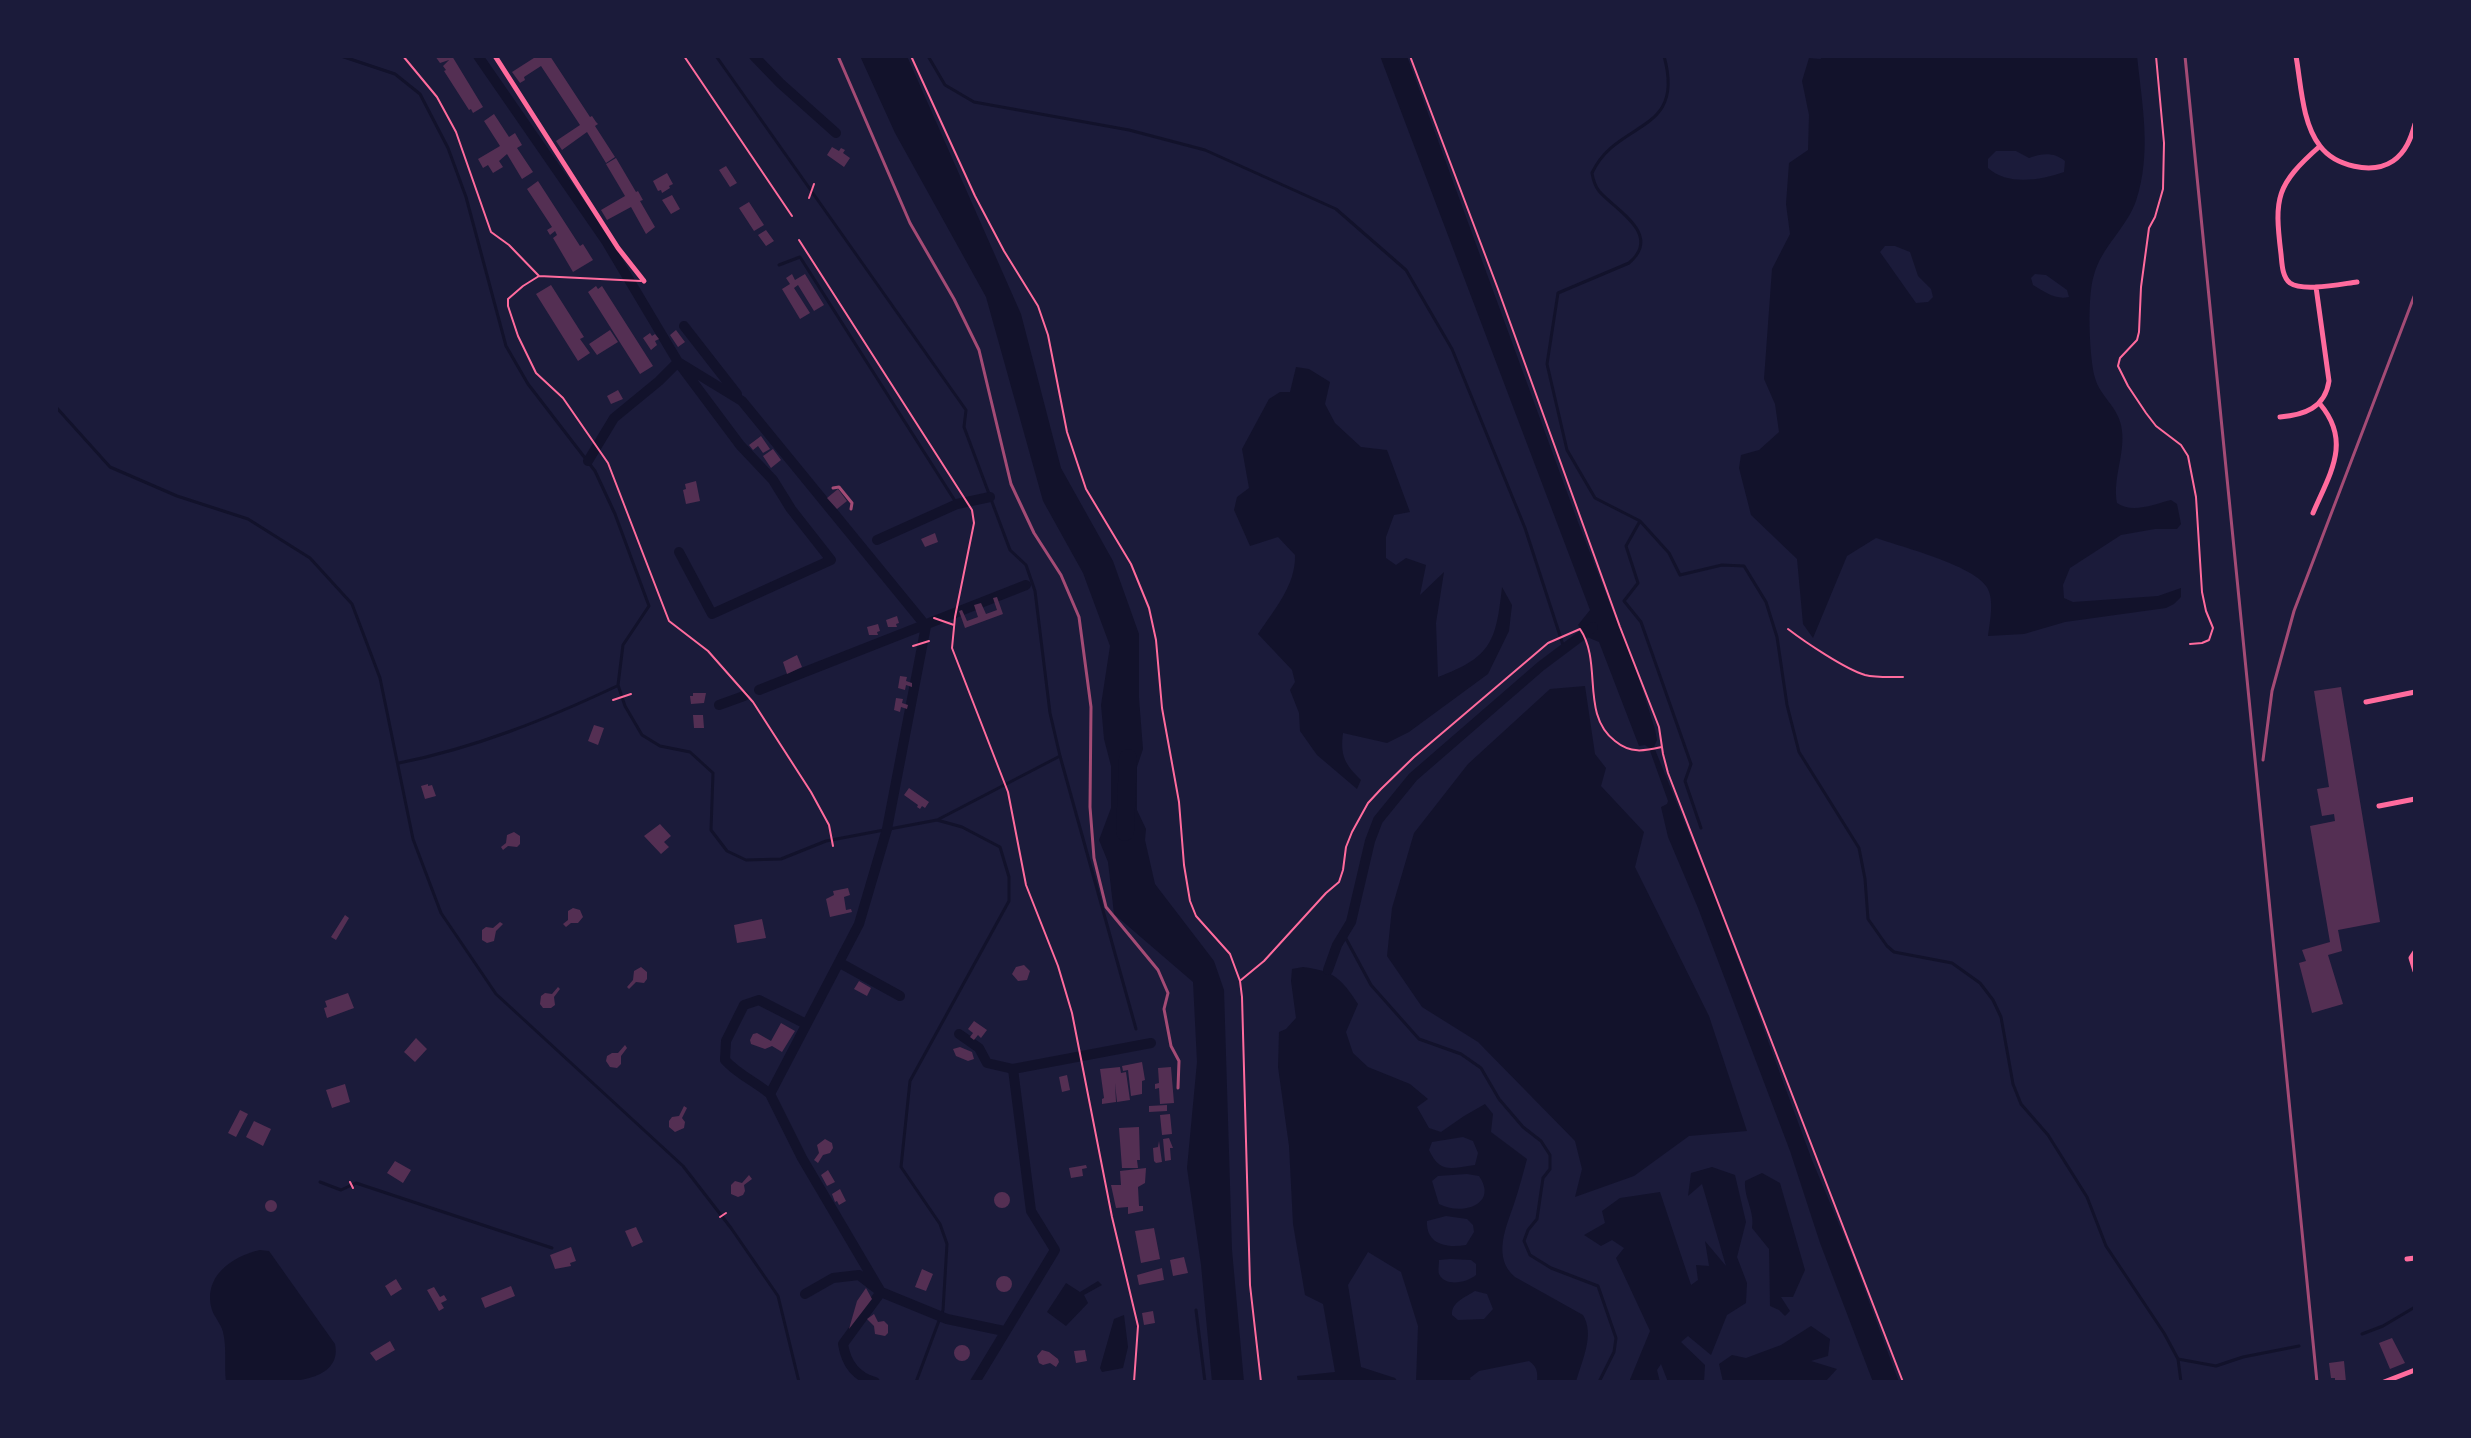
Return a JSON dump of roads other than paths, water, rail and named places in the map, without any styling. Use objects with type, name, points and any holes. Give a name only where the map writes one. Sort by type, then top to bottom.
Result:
[{"type":"street","points":[[495,56],[641,281]]},
{"type":"street","points":[[2296,56],[2312,130],[2320,146],[2331,157],[2345,164],[2380,167],[2404,151],[2415,124]]},
{"type":"street","points":[[2320,146],[2293,172],[2279,198],[2276,214],[2284,275],[2301,287],[2357,282]]},
{"type":"street","points":[[2280,417],[2303,413],[2320,404],[2328,391],[2316,287]]},
{"type":"street","points":[[2313,513],[2335,458],[2337,445],[2331,417],[2320,404]]},
{"type":"street","points":[[2366,702],[2415,692]]},
{"type":"street","points":[[2379,806],[2415,799]]},
{"type":"street","points":[[2415,952],[2411,958],[2415,971]]},
{"type":"street","points":[[2407,1259],[2415,1258]]},
{"type":"street","points":[[2384,1382],[2415,1370]]},
{"type":"lane","points":[[403,56],[437,97],[456,132],[491,232],[509,245],[539,276]]},
{"type":"lane","points":[[684,56],[792,216]]},
{"type":"lane","points":[[799,240],[972,510],[974,523],[955,617],[952,648],[1008,792],[1026,885],[1058,966],[1072,1013],[1112,1217],[1138,1326],[1134,1382]]},
{"type":"lane","points":[[641,281],[539,276],[508,299],[508,306],[536,373],[563,398],[608,463],[669,621],[708,651],[741,686],[811,792],[831,834],[833,846]]},
{"type":"lane","points":[[934,618],[954,625]]},
{"type":"lane","points":[[350,1182],[353,1188]]},
{"type":"lane","points":[[720,1217],[726,1213]]},
{"type":"waterway","points":[[341,56],[395,74],[420,94],[448,148],[466,197],[506,346],[528,384],[595,471],[615,514],[649,606],[623,645],[618,685],[625,706],[642,735],[660,746],[690,752],[713,773],[711,830],[727,851],[746,860],[781,859],[826,841],[937,820],[962,827],[1000,847],[1009,877],[1009,901],[910,1081],[901,1167],[940,1224],[947,1244],[943,1310],[916,1382]]},
{"type":"waterway","points":[[478,56],[606,241],[678,362],[742,401],[926,626],[887,829],[859,924],[770,1094],[802,1158],[881,1292],[859,1275],[833,1278],[805,1294]]},
{"type":"waterway","points":[[716,56],[966,410],[964,427],[1010,550],[1026,565],[1035,591],[1050,713],[1136,1029]]},
{"type":"waterway","points":[[754,56],[836,133]]},
{"type":"waterway","points":[[928,56],[945,85],[974,102],[1129,130],[1205,150],[1336,209],[1406,270],[1452,349],[1525,528],[1564,648]]},
{"type":"waterway","points":[[1664,56],[1668,81],[1666,100],[1646,124],[1603,156],[1592,173],[1599,191],[1639,232],[1641,242],[1638,252],[1629,263],[1558,293],[1547,364],[1567,450],[1595,498],[1640,521],[1669,553],[1680,575],[1722,565],[1744,566],[1766,602],[1777,637],[1787,705],[1799,752],[1859,848],[1868,919],[1894,952],[1952,963],[1980,983],[1993,1000],[2001,1017],[2013,1084],[2021,1104],[2048,1135],[2087,1197],[2106,1246],[2178,1359],[2181,1382]]},
{"type":"waterway","points":[[779,265],[800,257],[957,504]]},
{"type":"waterway","points":[[684,326],[737,394]]},
{"type":"waterway","points":[[588,461],[614,418],[678,362],[740,445],[773,480],[791,509],[831,560],[712,614],[679,552]]},
{"type":"waterway","points":[[56,407],[110,467],[177,496],[248,519],[310,558],[352,604],[380,678],[413,839],[441,913],[496,994],[683,1166],[731,1228],[778,1296],[799,1382]]},
{"type":"waterway","points":[[877,540],[957,504],[990,497]]},
{"type":"waterway","points":[[1640,521],[1626,546],[1638,583],[1624,601],[1641,622],[1691,764],[1685,781],[1701,828]]},
{"type":"waterway","points":[[759,690],[1026,585]]},
{"type":"waterway","points":[[1328,970],[1337,945],[1351,922],[1378,820],[1413,777],[1541,666],[1593,627]]},
{"type":"waterway","points":[[399,763],[510,731],[617,686]]},
{"type":"waterway","points":[[719,705],[744,696]]},
{"type":"waterway","points":[[939,819],[1060,756]]},
{"type":"waterway","points":[[1125,832],[1128,758]]},
{"type":"waterway","points":[[1344,935],[1371,985],[1419,1039],[1461,1054],[1481,1068],[1499,1099],[1523,1127],[1541,1141],[1550,1155],[1550,1169],[1543,1178],[1537,1219],[1524,1241],[1530,1255],[1551,1268],[1598,1286],[1616,1338],[1614,1352],[1599,1382]]},
{"type":"waterway","points":[[840,963],[900,996]]},
{"type":"waterway","points":[[770,1094],[725,1060],[726,1041],[744,1005],[759,1000],[806,1024]]},
{"type":"waterway","points":[[959,1034],[979,1048],[987,1063],[1013,1069],[1031,1211],[1055,1250],[975,1382]]},
{"type":"waterway","points":[[1013,1069],[1151,1043]]},
{"type":"waterway","points":[[320,1182],[341,1190],[356,1183],[552,1248]]},
{"type":"waterway","points":[[875,1382],[862,1377],[853,1368],[843,1344],[881,1292],[947,1319],[1004,1331]]},
{"type":"waterway","points":[[2362,1334],[2383,1326],[2415,1307]]},
{"type":"waterway","points":[[1196,1310],[1205,1382]]},
{"type":"waterway","points":[[2178,1359],[2216,1366],[2243,1357],[2299,1346]]},
{"type":"railway","points":[[838,56],[910,223],[979,350],[1011,484],[1034,533],[1061,575],[1079,617],[1091,707],[1090,807],[1094,858],[1106,907],[1158,970],[1168,993],[1164,1009],[1171,1046],[1179,1061],[1178,1088]]},
{"type":"railway","points":[[2185,56],[2317,1382]]},
{"type":"railway","points":[[2263,760],[2272,691],[2294,611],[2415,294]]},
{"type":"railway","points":[[833,488],[839,487],[852,503],[851,509]]}]
